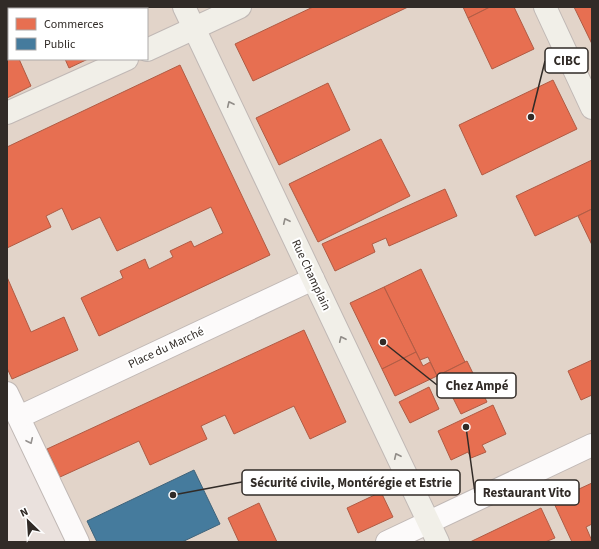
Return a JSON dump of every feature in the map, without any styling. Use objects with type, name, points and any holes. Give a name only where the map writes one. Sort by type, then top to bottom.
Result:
[{"type":"street","name":"Rue Champlain","points":[[184,7],[438,542]]},
{"type":"street","points":[[148,50],[240,7]]},
{"type":"street","points":[[545,7],[592,108]]},
{"type":"street","points":[[7,113],[125,60]]},
{"type":"street","name":"Place du Marché","points":[[19,417],[313,279]]},
{"type":"street","points":[[7,393],[78,542]]},
{"type":"street","points":[[387,542],[592,445]]},
{"type":"shaded area","points":[[7,7],[592,7],[592,542],[438,542],[428,522],[387,542],[78,542],[7,395]]},
{"type":"building: Commerces","points":[[7,7],[38,7],[8,8],[7,21]]},
{"type":"building: Commerces","points":[[41,7],[100,8],[42,8]]},
{"type":"building: Commerces","points":[[313,7],[408,7],[253,81],[235,44]]},
{"type":"building: Commerces","points":[[463,7],[490,7],[468,18]]},
{"type":"building: Commerces","points":[[490,7],[514,7],[534,49],[492,69],[468,18]]},
{"type":"building: Commerces","points":[[574,7],[592,7],[592,44]]},
{"type":"building: Commerces","points":[[7,58],[8,60],[19,60],[31,86],[7,98]]},
{"type":"building: Commerces","points":[[65,60],[86,60],[69,68]]},
{"type":"building: Commerces","points":[[180,65],[270,255],[99,336],[81,298],[123,278],[120,271],[145,259],[149,269],[173,257],[170,251],[191,241],[194,247],[223,233],[211,207],[117,251],[100,217],[72,230],[62,208],[46,216],[51,227],[7,248],[7,147]]},
{"type":"building: Commerces","points":[[553,80],[577,129],[482,175],[459,125]]},
{"type":"building: Commerces","points":[[328,83],[350,130],[279,165],[256,118]]},
{"type":"building: Commerces","points":[[381,139],[410,196],[318,242],[289,184]]},
{"type":"building: Commerces","points":[[592,160],[592,209],[535,236],[516,196]]},
{"type":"building: Commerces","points":[[445,189],[457,216],[389,246],[386,238],[372,244],[375,252],[335,271],[322,244]]},
{"type":"building: Commerces","points":[[592,209],[592,245],[578,216]]},
{"type":"building: Commerces","points":[[421,269],[465,362],[437,376],[428,357],[420,360],[384,287]]},
{"type":"building: Commerces","points":[[7,277],[31,332],[64,317],[78,350],[12,379],[7,368]]},
{"type":"building: Commerces","points":[[384,287],[416,352],[382,369],[350,303]]},
{"type":"building: Commerces","points":[[304,330],[346,422],[310,439],[294,406],[234,434],[225,415],[201,426],[207,439],[150,465],[139,441],[60,477],[47,449]]},
{"type":"building: Commerces","points":[[416,352],[423,366],[430,362],[437,376],[395,396],[382,369]]},
{"type":"building: Commerces","points":[[592,360],[592,395],[581,400],[568,371]]},
{"type":"building: Commerces","points":[[467,361],[487,402],[461,414],[441,374]]},
{"type":"building: Commerces","points":[[429,387],[439,409],[410,423],[399,402]]},
{"type":"building: Commerces","points":[[493,405],[506,434],[482,445],[486,452],[471,458],[468,452],[451,460],[438,431]]},
{"type":"building: Commerces","points":[[592,483],[592,524],[586,527],[592,541],[572,542],[553,501]]},
{"type":"building: Commerces","points":[[381,492],[393,517],[358,533],[347,508]]},
{"type":"building: Commerces","points":[[259,503],[277,542],[239,542],[228,518]]},
{"type":"building: Commerces","points":[[541,508],[555,538],[545,542],[470,542]]},
{"type":"building: Public","points":[[194,470],[220,524],[182,542],[97,542],[87,521]]},
{"type":"place","name":"CIBC","points":[[531,117]]},
{"type":"place","name":"Chez Ampé","points":[[383,342]]},
{"type":"place","name":"Restaurant Vito","points":[[466,427]]},
{"type":"place","name":"Sécurité civile, Montérégie et Estrie","points":[[173,495]]}]
